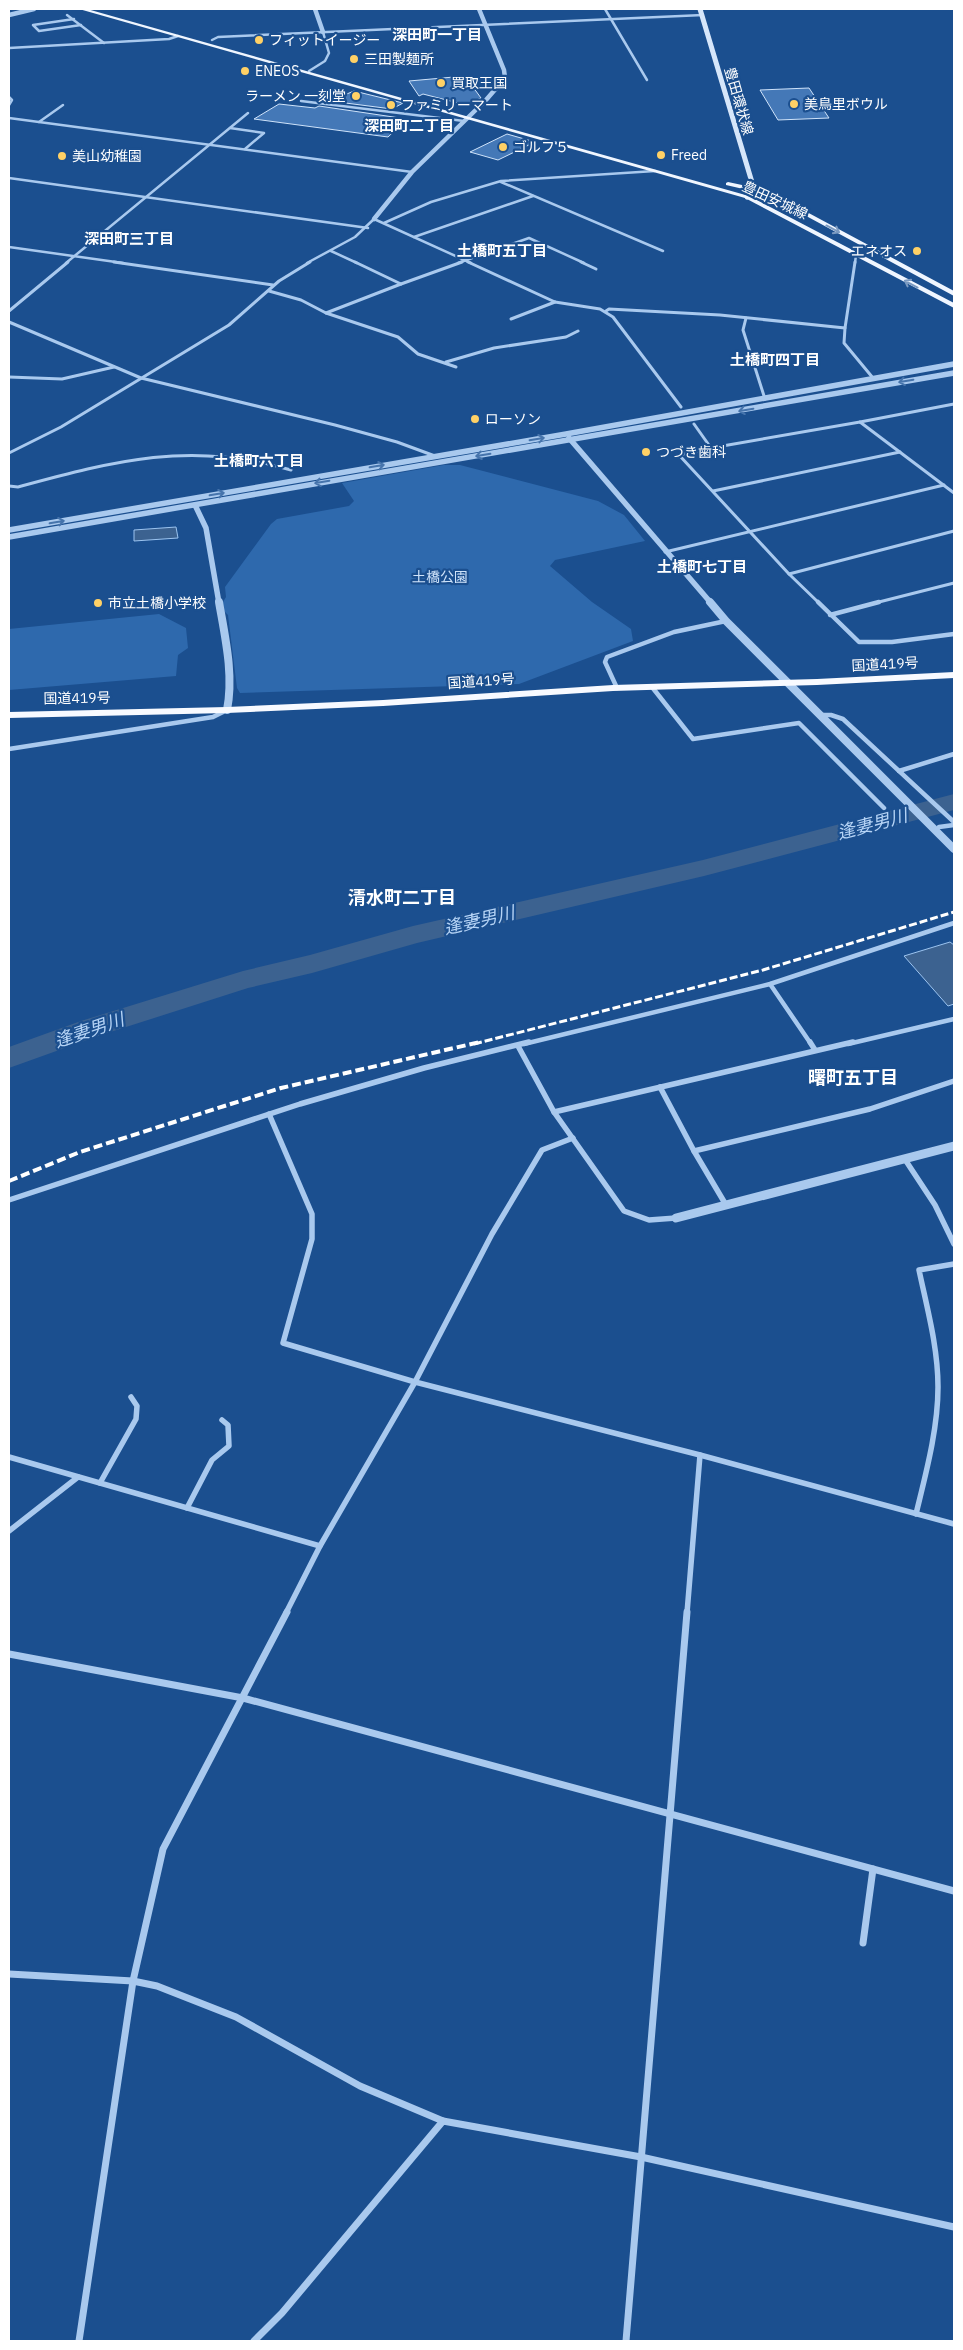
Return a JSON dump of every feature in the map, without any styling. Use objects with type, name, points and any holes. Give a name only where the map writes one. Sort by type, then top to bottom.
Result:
[{"type":"highway","name":"国道419号","points":[[9,715],[227,710],[383,703],[617,688],[788,683],[954,675]]},
{"type":"main road","name":"豊田安城線","points":[[82,9],[311,70]]},
{"type":"main road","name":"豊田安城線","points":[[103,9],[747,198],[954,306]]},
{"type":"main road","name":"豊田環状線","points":[[700,9],[748,175],[754,189]]},
{"type":"main road","name":"豊田安城線","points":[[468,117],[707,180],[754,189],[775,197],[954,294]]},
{"type":"main road","points":[[747,198],[754,189]]},
{"type":"street","points":[[9,16],[19,11],[34,9]]},
{"type":"street","points":[[311,70],[325,61],[329,52],[315,9]]},
{"type":"street","points":[[9,453],[61,427],[229,325],[247,312],[287,275],[360,235],[368,228],[412,172],[505,78],[504,70],[479,9]]},
{"type":"street","points":[[605,9],[647,80]]},
{"type":"street","points":[[67,15],[105,44]]},
{"type":"street","points":[[212,40],[218,37],[703,15]]},
{"type":"street","points":[[74,19],[32,25],[39,31],[81,25]]},
{"type":"street","points":[[9,48],[105,44],[170,39],[178,36]]},
{"type":"street","points":[[9,97],[12,100],[9,105]]},
{"type":"street","points":[[301,101],[468,117]]},
{"type":"street","points":[[39,122],[63,105]]},
{"type":"street","points":[[9,311],[248,113]]},
{"type":"street","points":[[9,118],[412,172]]},
{"type":"street","points":[[230,128],[264,133],[245,149]]},
{"type":"street","points":[[384,223],[431,202],[501,181],[655,171]]},
{"type":"street","points":[[9,178],[368,228]]},
{"type":"street","points":[[501,181],[663,251]]},
{"type":"street","points":[[414,237],[534,196]]},
{"type":"street","points":[[374,220],[555,302],[606,311],[614,309],[746,318],[845,328]]},
{"type":"street","points":[[326,313],[529,238],[596,269]]},
{"type":"street","points":[[9,247],[273,286]]},
{"type":"street","points":[[331,251],[401,284]]},
{"type":"street","points":[[856,255],[844,343],[873,378]]},
{"type":"street","points":[[269,291],[301,300],[326,313],[398,337],[418,354],[456,367]]},
{"type":"street","points":[[510,320],[555,302]]},
{"type":"street","points":[[606,311],[613,317],[681,407]]},
{"type":"street","points":[[746,318],[743,330],[765,399]]},
{"type":"street","points":[[9,322],[141,378],[335,425],[397,442],[435,456]]},
{"type":"street","points":[[445,362],[474,352],[566,337],[578,331]]},
{"type":"street","points":[[9,530],[566,434],[954,364]]},
{"type":"street","points":[[9,377],[30,380],[64,380],[95,374],[114,367]]},
{"type":"street","points":[[9,537],[571,441],[954,373]]},
{"type":"street","points":[[954,404],[679,455],[789,574],[830,615],[862,643],[892,642],[954,634]]},
{"type":"street","points":[[860,422],[954,493]]},
{"type":"street","points":[[694,424],[711,448]]},
{"type":"street","points":[[566,434],[726,621],[954,849]]},
{"type":"street","points":[[9,446],[18,448]]},
{"type":"street","points":[[712,491],[900,452]]},
{"type":"street","points":[[9,486],[18,487],[100,465],[163,455],[217,456],[275,464],[291,470]]},
{"type":"street","points":[[665,552],[944,485]]},
{"type":"street","points":[[9,749],[213,717],[227,710],[230,695],[228,656],[206,528],[194,505]]},
{"type":"street","points":[[789,574],[954,531]]},
{"type":"street","points":[[830,615],[954,583]]},
{"type":"street","points":[[617,688],[605,662],[607,657],[674,632],[726,621]]},
{"type":"street","points":[[652,687],[692,739],[799,723],[884,808]]},
{"type":"street","points":[[818,714],[831,714],[843,719],[898,771],[930,798],[953,822],[939,827]]},
{"type":"street","points":[[898,771],[954,754]]},
{"type":"street","points":[[9,1200],[269,1114],[424,1068],[770,984],[954,923]]},
{"type":"street","points":[[770,984],[815,1050]]},
{"type":"street","points":[[554,1112],[954,1019]]},
{"type":"street","points":[[518,1046],[554,1112],[624,1210],[635,1218],[660,1221],[727,1207],[791,1189],[906,1161],[954,1146]]},
{"type":"street","points":[[694,1151],[870,1109],[954,1082]]},
{"type":"street","points":[[660,1087],[694,1151],[727,1207]]},
{"type":"street","points":[[269,1114],[312,1214],[312,1239],[283,1343],[414,1382],[700,1455],[954,1524]]},
{"type":"street","points":[[79,2341],[133,1980],[163,1849],[243,1698],[320,1546],[414,1382],[492,1234],[542,1150],[573,1138]]},
{"type":"street","points":[[906,1161],[935,1205],[954,1244]]},
{"type":"street","points":[[916,1514],[932,1443],[938,1388],[930,1327],[919,1270],[954,1264]]},
{"type":"street","points":[[100,1483],[136,1419],[137,1406],[131,1397]]},
{"type":"street","points":[[187,1508],[212,1460],[228,1446],[228,1425],[222,1420]]},
{"type":"street","points":[[626,2341],[700,1455]]},
{"type":"street","points":[[9,1457],[320,1546]]},
{"type":"street","points":[[9,1531],[78,1477]]},
{"type":"street","points":[[9,1654],[243,1698],[954,1891]]},
{"type":"street","points":[[863,1944],[873,1869]]},
{"type":"street","points":[[9,1974],[133,1980],[157,1986],[236,2017],[360,2086],[443,2121],[641,2157],[954,2226]]},
{"type":"street","points":[[254,2341],[282,2313],[443,2121]]},
{"type":"green space","name":"土橋公園","points":[[444,465],[460,465],[598,501],[624,515],[645,541],[555,560],[550,566],[592,602],[631,629],[633,641],[519,684],[240,693],[237,688],[228,615],[220,607],[226,597],[225,587],[271,524],[277,519],[349,506],[354,501],[342,483]]},
{"type":"green space","points":[[159,614],[186,628],[188,648],[178,655],[176,676],[9,690],[9,629]]},
{"type":"shaded area","points":[[176,527],[178,538],[134,541],[134,530]]},
{"type":"shaded area","points":[[950,942],[954,945],[954,1004],[948,1006],[904,956]]},
{"type":"building","points":[[465,76],[481,98],[466,105],[423,94],[419,96],[409,81]]},
{"type":"building","name":"美鳥里ボウル","points":[[809,88],[829,118],[778,120],[760,90]]},
{"type":"building","points":[[354,91],[403,103],[392,109],[330,101]]},
{"type":"building","points":[[279,104],[315,108],[319,106],[407,119],[388,137],[254,119]]},
{"type":"building","name":"ゴルフ５","points":[[507,134],[535,142],[498,160],[470,152]]},
{"type":"waterway","name":"逢妻男川","points":[[9,1058],[91,1028],[243,980],[312,964],[413,935],[704,868],[954,802]]},
{"type":"railway","points":[[474,1044],[763,970],[954,912]]},
{"type":"railway","points":[[9,1181],[80,1152],[281,1088],[480,1042]]},
{"type":"place","name":"フィットイージー","points":[[259,40]]},
{"type":"place","name":"三田製麺所","points":[[354,59]]},
{"type":"place","name":"ENEOS","points":[[245,71]]},
{"type":"place","name":"買取王国","points":[[441,83]]},
{"type":"place","name":"ラーメン 一刻堂","points":[[356,96]]},
{"type":"place","name":"美鳥里ボウル","points":[[794,104]]},
{"type":"place","name":"ファミリーマート","points":[[391,105]]},
{"type":"place","name":"ゴルフ５","points":[[503,147]]},
{"type":"place","name":"Freed","points":[[661,155]]},
{"type":"place","name":"美山幼稚園","points":[[62,156]]},
{"type":"place","name":"エネオス","points":[[917,251]]},
{"type":"place","name":"ローソン","points":[[475,419]]},
{"type":"place","name":"つづき歯科","points":[[646,452]]},
{"type":"place","name":"市立土橋小学校","points":[[98,603]]},
{"type":"district","name":"深田町一丁目","points":[[437,34]]},
{"type":"district","name":"深田町二丁目","points":[[409,125]]},
{"type":"district","name":"深田町三丁目","points":[[129,238]]},
{"type":"district","name":"土橋町五丁目","points":[[502,250]]},
{"type":"district","name":"土橋町四丁目","points":[[775,359]]},
{"type":"district","name":"土橋町六丁目","points":[[259,460]]},
{"type":"district","name":"土橋町七丁目","points":[[702,566]]},
{"type":"district","name":"清水町二丁目","points":[[402,897]]},
{"type":"district","name":"曙町五丁目","points":[[853,1077]]}]
